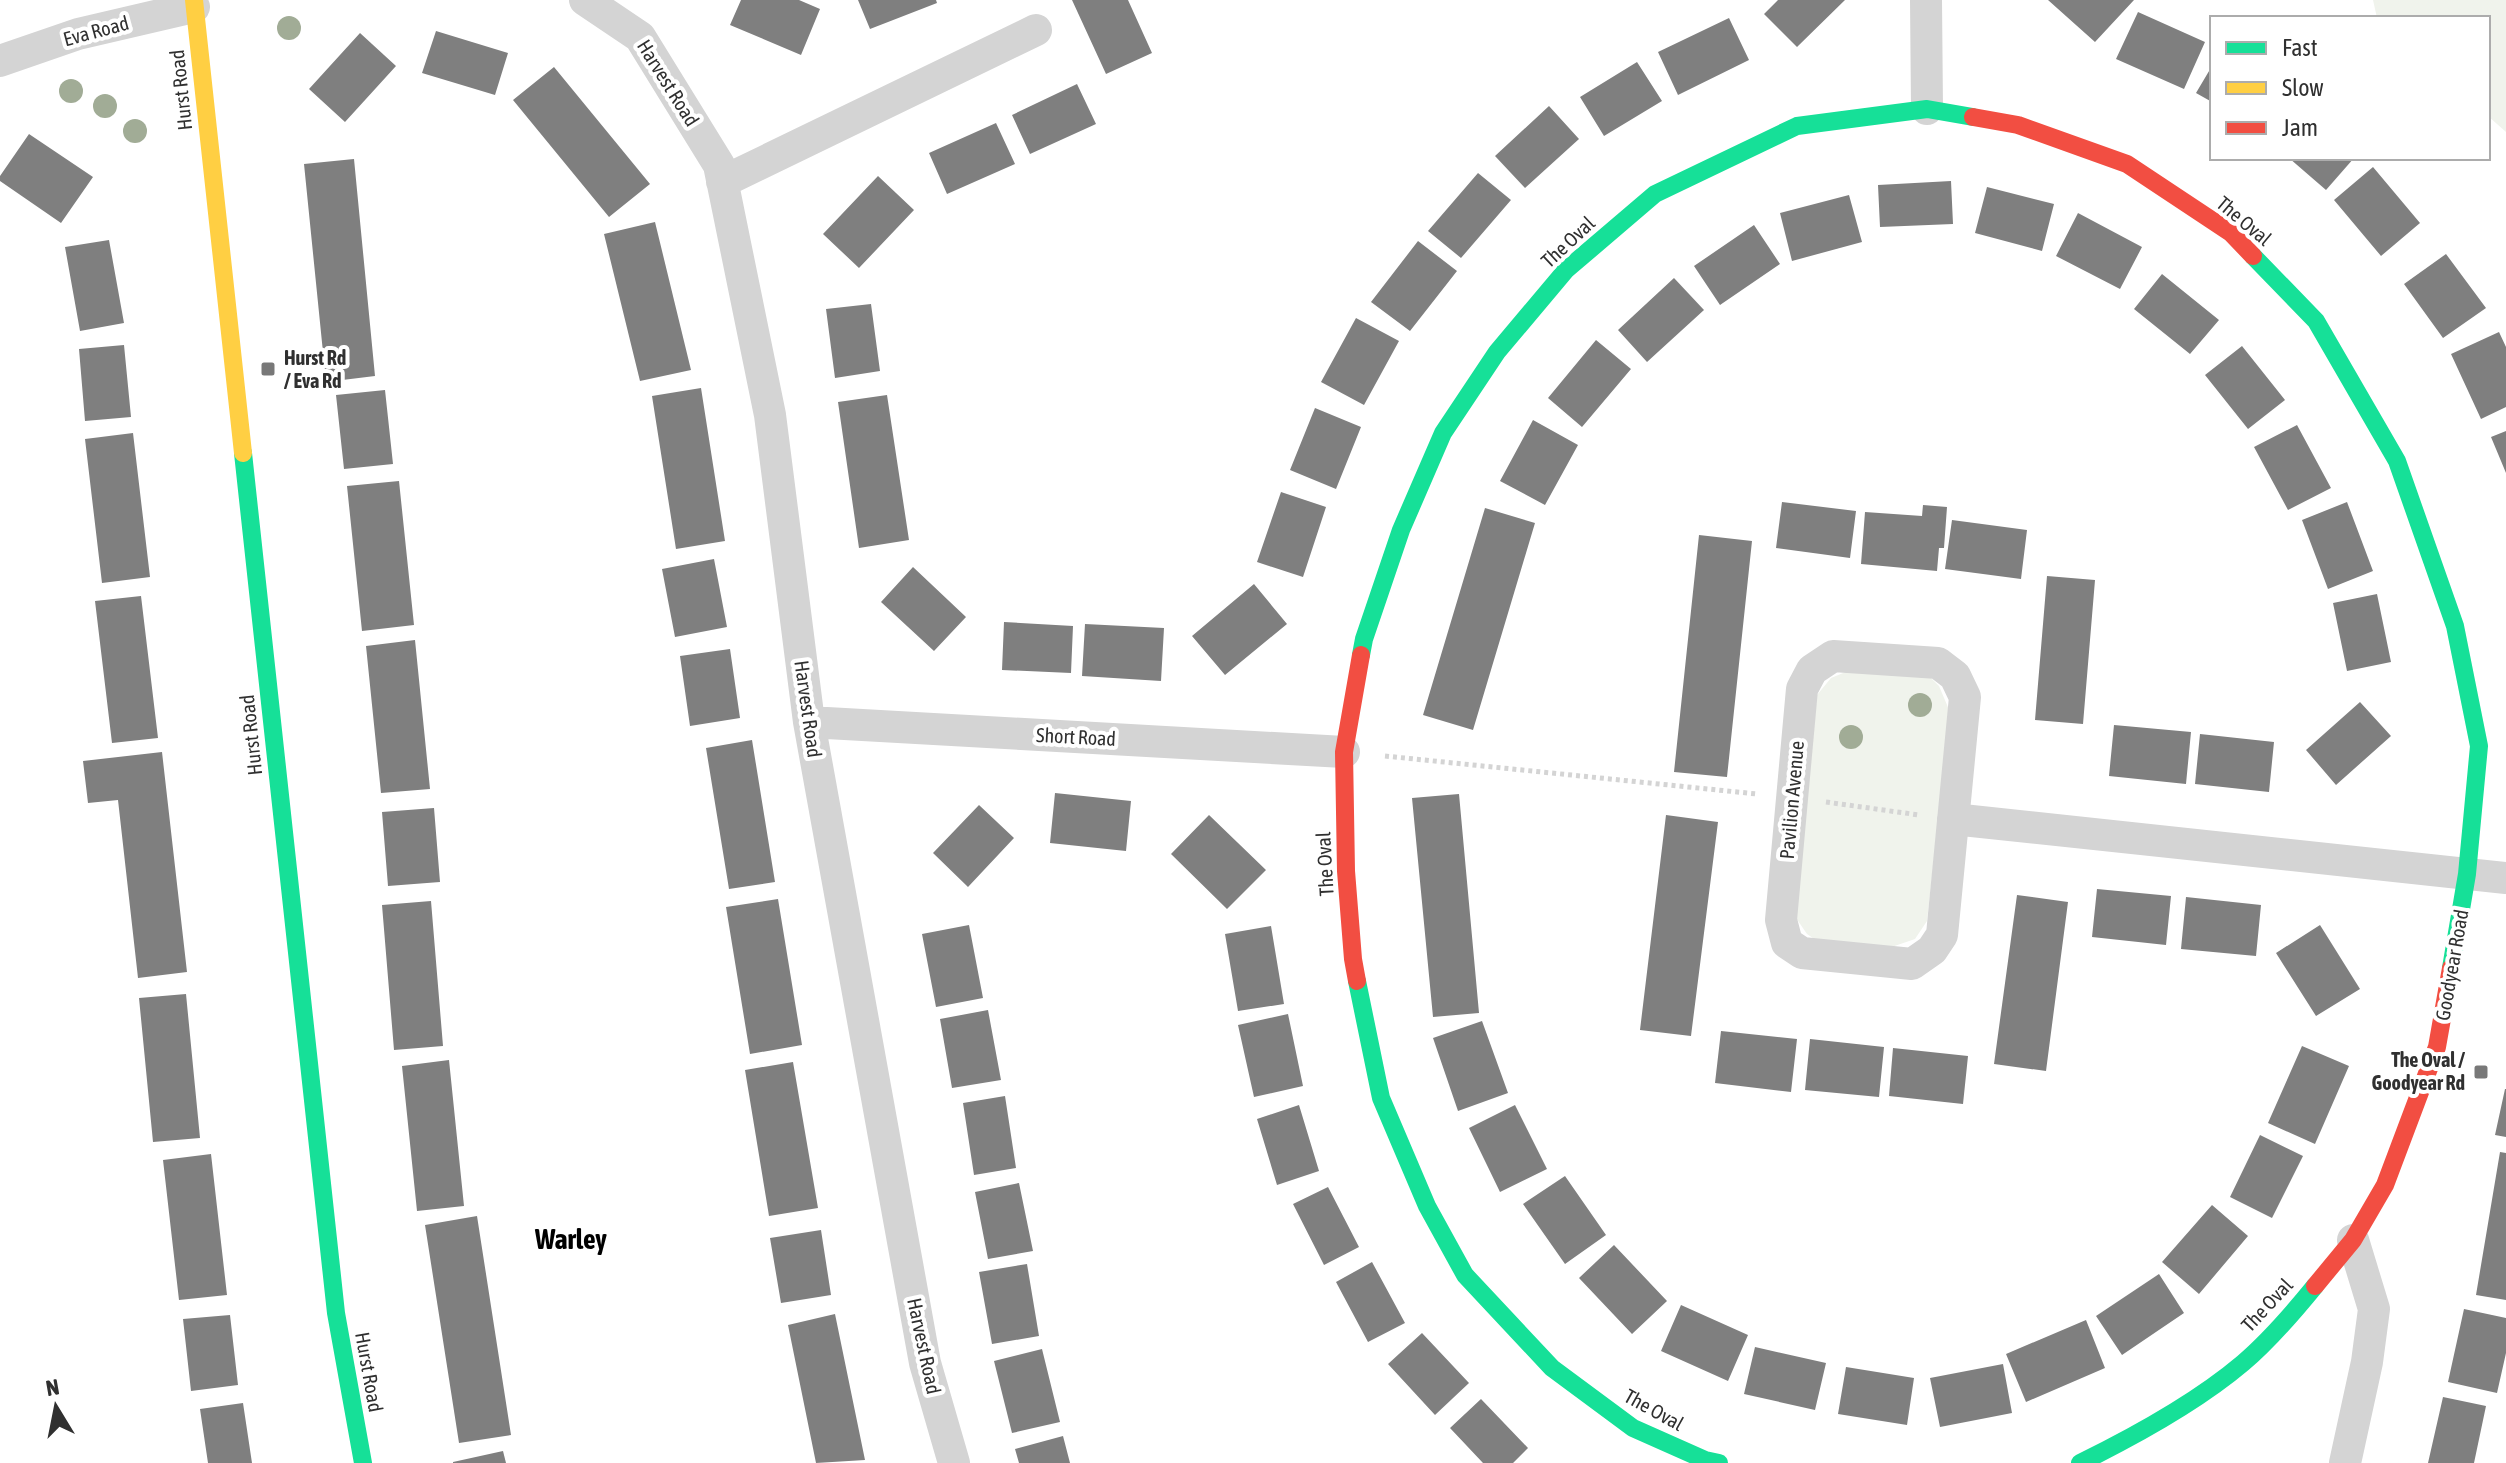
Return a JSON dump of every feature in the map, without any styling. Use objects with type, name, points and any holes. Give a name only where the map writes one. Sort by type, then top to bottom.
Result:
[{"type":"street","name":"Harvest Road","points":[[585,0],[640,37],[719,165],[770,415],[809,722],[925,1363],[954,1463]]},
{"type":"street","points":[[1926,0],[1927,109]]},
{"type":"street","name":"Eva Road","points":[[0,61],[78,34],[194,4]]},
{"type":"street","name":"Hurst Road","points":[[194,4],[336,1313],[363,1463]]},
{"type":"street","points":[[722,182],[1036,30]]},
{"type":"street","name":"The Oval","points":[[1719,1463],[1705,1460],[1633,1428],[1552,1368],[1465,1275],[1427,1206],[1381,1098],[1353,959],[1346,871],[1344,752],[1364,639],[1401,530],[1443,433],[1497,352],[1566,270],[1655,194],[1797,126],[1927,109],[2018,125],[2127,164],[2231,233],[2316,321],[2397,461],[2455,626],[2479,746],[2467,874]]},
{"type":"street","name":"Pavilion Avenue","points":[[1833,656],[1938,663],[1955,676],[1965,697],[1942,935],[1932,950],[1912,964],[1802,953],[1787,943],[1781,920],[1792,798],[1802,689],[1812,670],[1833,656]]},
{"type":"street","name":"Short Road","points":[[809,722],[1344,752]]},
{"type":"street","points":[[1953,819],[2506,878]]},
{"type":"street","name":"Goodyear Road","points":[[2353,1240],[2385,1185],[2437,1047],[2467,874]]},
{"type":"street","points":[[2345,1463],[2367,1362],[2374,1309],[2353,1240]]},
{"type":"street","name":"The Oval","points":[[2080,1463],[2121,1443],[2243,1363],[2289,1317],[2353,1240]]},
{"type":"path","points":[[1344,752],[1792,798],[1953,819]]},
{"type":"shaded area","points":[[2373,0],[2506,0],[2506,132],[2490,118],[2490,16],[2377,16]]},
{"type":"shaded area","points":[[1848,671],[1926,673],[1939,686],[1950,712],[1927,921],[1915,939],[1877,952],[1826,947],[1807,934],[1796,918],[1817,695],[1831,678]]},
{"type":"building","points":[[741,0],[799,0],[820,9],[801,55],[730,25]]},
{"type":"building","points":[[858,0],[936,0],[937,3],[870,29]]},
{"type":"building","points":[[1072,0],[1128,0],[1152,53],[1106,74]]},
{"type":"building","points":[[1778,0],[1845,0],[1797,47],[1764,14]]},
{"type":"building","points":[[2048,0],[2134,0],[2095,42]]},
{"type":"building","points":[[2138,12],[2205,42],[2184,89],[2116,59]]},
{"type":"building","points":[[1729,18],[1749,60],[1678,95],[1658,52]]},
{"type":"building","points":[[436,31],[508,53],[495,95],[422,73]]},
{"type":"building","points":[[360,33],[396,66],[345,122],[309,89]]},
{"type":"building","points":[[1637,62],[1662,101],[1604,136],[1580,97]]},
{"type":"building","points":[[554,67],[650,184],[609,217],[513,100]]},
{"type":"building","points":[[2210,69],[2210,101],[2196,93]]},
{"type":"building","points":[[1077,84],[1096,124],[1030,154],[1012,115]]},
{"type":"building","points":[[1549,106],[1579,139],[1525,188],[1495,156]]},
{"type":"building","points":[[996,123],[1015,164],[947,194],[929,153]]},
{"type":"building","points":[[29,134],[93,177],[61,223],[0,181],[0,176]]},
{"type":"building","points":[[354,159],[375,376],[326,382],[304,164]]},
{"type":"building","points":[[2291,160],[2352,160],[2326,190]]},
{"type":"building","points":[[2373,167],[2420,223],[2381,256],[2334,200]]},
{"type":"building","points":[[1478,173],[1511,200],[1461,258],[1428,231]]},
{"type":"building","points":[[878,176],[914,210],[859,268],[823,234]]},
{"type":"building","points":[[1951,181],[1953,224],[1880,227],[1878,185]]},
{"type":"building","points":[[1987,187],[2054,204],[2042,251],[1975,233]]},
{"type":"building","points":[[1849,195],[1862,242],[1792,261],[1780,213]]},
{"type":"building","points":[[2078,213],[2142,247],[2120,289],[2056,256]]},
{"type":"building","points":[[655,222],[691,370],[640,381],[604,234]]},
{"type":"building","points":[[1754,225],[1780,264],[1720,305],[1694,266]]},
{"type":"building","points":[[109,240],[124,323],[80,331],[65,247]]},
{"type":"building","points":[[1418,241],[1457,271],[1410,331],[1371,302]]},
{"type":"building","points":[[2446,254],[2486,308],[2443,338],[2404,284]]},
{"type":"building","points":[[2162,274],[2219,320],[2190,354],[2134,309]]},
{"type":"building","points":[[1674,278],[1704,310],[1647,362],[1618,330]]},
{"type":"building","points":[[871,304],[880,371],[835,378],[826,309]]},
{"type":"building","points":[[1356,318],[1399,341],[1364,405],[1321,382]]},
{"type":"building","points":[[2499,332],[2506,347],[2506,407],[2481,419],[2451,354]]},
{"type":"building","points":[[1596,340],[1631,369],[1582,427],[1548,398]]},
{"type":"building","points":[[124,345],[131,417],[85,421],[79,349]]},
{"type":"building","points":[[2242,346],[2285,400],[2248,429],[2205,375]]},
{"type":"building","points":[[701,388],[725,541],[676,549],[652,396]]},
{"type":"building","points":[[385,390],[393,464],[344,469],[336,395]]},
{"type":"building","points":[[887,395],[909,540],[859,548],[838,402]]},
{"type":"building","points":[[1315,408],[1361,427],[1336,489],[1290,470]]},
{"type":"building","points":[[1533,420],[1578,445],[1545,505],[1500,481]]},
{"type":"building","points":[[2297,425],[2331,488],[2288,510],[2254,447]]},
{"type":"building","points":[[2506,431],[2506,473],[2491,437]]},
{"type":"building","points":[[133,433],[150,577],[102,583],[85,439]]},
{"type":"building","points":[[399,481],[414,625],[362,631],[347,486]]},
{"type":"building","points":[[1281,492],[1326,507],[1303,577],[1257,562]]},
{"type":"building","points":[[1782,502],[1856,511],[1850,558],[1776,548]]},
{"type":"building","points":[[2347,502],[2373,571],[2328,589],[2302,520]]},
{"type":"building","points":[[1923,505],[1947,507],[1944,548],[1939,548],[1937,571],[1861,564],[1865,512],[1922,516]]},
{"type":"building","points":[[1485,508],[1535,523],[1473,730],[1423,715]]},
{"type":"building","points":[[1952,520],[2027,530],[2021,579],[1945,569]]},
{"type":"building","points":[[1699,535],[1752,541],[1727,777],[1674,772]]},
{"type":"building","points":[[714,559],[727,627],[675,637],[662,569]]},
{"type":"building","points":[[913,567],[966,617],[934,651],[881,602]]},
{"type":"building","points":[[2047,576],[2095,580],[2083,724],[2035,720]]},
{"type":"building","points":[[1254,584],[1287,624],[1225,675],[1192,636]]},
{"type":"building","points":[[2377,594],[2391,662],[2347,671],[2333,603]]},
{"type":"building","points":[[141,596],[158,738],[112,743],[95,601]]},
{"type":"building","points":[[1004,622],[1073,626],[1071,673],[1002,670]]},
{"type":"building","points":[[1085,624],[1164,628],[1161,681],[1082,676]]},
{"type":"building","points":[[415,640],[430,789],[381,793],[366,646]]},
{"type":"building","points":[[730,649],[740,718],[690,726],[680,656]]},
{"type":"building","points":[[2360,702],[2391,736],[2336,785],[2306,750]]},
{"type":"building","points":[[2114,725],[2191,732],[2186,784],[2109,776]]},
{"type":"building","points":[[2200,734],[2274,742],[2269,792],[2195,784]]},
{"type":"building","points":[[752,740],[775,882],[729,889],[706,748]]},
{"type":"building","points":[[162,752],[187,972],[138,978],[118,800],[88,803],[83,761]]},
{"type":"building","points":[[1055,793],[1131,801],[1126,851],[1050,843]]},
{"type":"building","points":[[1459,794],[1479,1013],[1433,1017],[1412,798]]},
{"type":"building","points":[[979,805],[1014,838],[968,887],[933,853]]},
{"type":"building","points":[[434,808],[440,882],[388,886],[382,812]]},
{"type":"building","points":[[1209,815],[1266,870],[1227,909],[1171,854]]},
{"type":"building","points":[[1666,815],[1718,822],[1691,1036],[1640,1030]]},
{"type":"building","points":[[2097,889],[2171,896],[2166,945],[2092,937]]},
{"type":"building","points":[[2017,895],[2068,902],[2046,1071],[1994,1064]]},
{"type":"building","points":[[2186,897],[2261,905],[2256,956],[2181,949]]},
{"type":"building","points":[[778,899],[802,1045],[750,1054],[726,907]]},
{"type":"building","points":[[431,901],[443,1046],[394,1050],[382,905]]},
{"type":"building","points":[[969,925],[983,998],[936,1007],[922,934]]},
{"type":"building","points":[[2320,925],[2360,989],[2316,1016],[2276,953]]},
{"type":"building","points":[[1271,926],[1284,1004],[1238,1011],[1225,934]]},
{"type":"building","points":[[186,994],[200,1138],[153,1142],[139,998]]},
{"type":"building","points":[[988,1010],[1001,1080],[952,1088],[940,1019]]},
{"type":"building","points":[[1288,1014],[1303,1086],[1254,1097],[1238,1025]]},
{"type":"building","points":[[1482,1021],[1508,1093],[1458,1111],[1433,1038]]},
{"type":"building","points":[[1721,1031],[1797,1039],[1791,1092],[1715,1083]]},
{"type":"building","points":[[1810,1039],[1884,1047],[1879,1097],[1805,1090]]},
{"type":"building","points":[[2302,1046],[2349,1066],[2315,1144],[2268,1123]]},
{"type":"building","points":[[1893,1048],[1968,1056],[1963,1104],[1889,1096]]},
{"type":"building","points":[[449,1060],[464,1206],[417,1211],[402,1066]]},
{"type":"building","points":[[793,1062],[818,1208],[769,1216],[745,1070]]},
{"type":"building","points":[[2506,1089],[2506,1137],[2495,1135]]},
{"type":"building","points":[[1005,1096],[1016,1168],[974,1175],[963,1103]]},
{"type":"building","points":[[1299,1105],[1319,1171],[1277,1185],[1257,1119]]},
{"type":"building","points":[[1515,1105],[1547,1169],[1500,1192],[1469,1128]]},
{"type":"building","points":[[2260,1135],[2303,1156],[2272,1218],[2230,1197]]},
{"type":"building","points":[[2500,1152],[2506,1153],[2506,1300],[2476,1295]]},
{"type":"building","points":[[211,1154],[227,1295],[179,1300],[163,1160]]},
{"type":"building","points":[[1565,1176],[1606,1235],[1565,1264],[1523,1204]]},
{"type":"building","points":[[1019,1183],[1033,1251],[988,1259],[975,1192]]},
{"type":"building","points":[[1328,1187],[1359,1247],[1324,1265],[1293,1204]]},
{"type":"building","points":[[2212,1205],[2248,1236],[2199,1294],[2162,1262]]},
{"type":"building","points":[[477,1216],[511,1435],[459,1443],[425,1225]]},
{"type":"building","points":[[821,1230],[831,1295],[781,1303],[770,1238]]},
{"type":"building","points":[[1614,1245],[1667,1301],[1632,1334],[1579,1278]]},
{"type":"building","points":[[1372,1262],[1405,1323],[1368,1342],[1336,1282]]},
{"type":"building","points":[[1027,1264],[1039,1336],[992,1344],[979,1272]]},
{"type":"building","points":[[2159,1274],[2184,1313],[2122,1355],[2096,1316]]},
{"type":"building","points":[[1681,1305],[1748,1335],[1728,1381],[1661,1351]]},
{"type":"building","points":[[2464,1309],[2506,1318],[2506,1353],[2497,1393],[2448,1382]]},
{"type":"building","points":[[835,1314],[865,1460],[816,1463],[788,1325]]},
{"type":"building","points":[[230,1315],[238,1385],[191,1391],[183,1319]]},
{"type":"building","points":[[2086,1320],[2105,1368],[2026,1402],[2006,1354]]},
{"type":"building","points":[[1422,1333],[1469,1383],[1435,1415],[1388,1364]]},
{"type":"building","points":[[1755,1347],[1826,1363],[1815,1410],[1744,1394]]},
{"type":"building","points":[[1042,1349],[1060,1422],[1012,1433],[994,1361]]},
{"type":"building","points":[[2003,1364],[2012,1413],[1940,1427],[1930,1378]]},
{"type":"building","points":[[1846,1367],[1914,1378],[1907,1425],[1838,1414]]},
{"type":"building","points":[[2443,1397],[2486,1406],[2474,1463],[2428,1463]]},
{"type":"building","points":[[1481,1399],[1528,1448],[1513,1463],[1483,1463],[1450,1428]]},
{"type":"building","points":[[243,1403],[252,1463],[208,1463],[200,1409]]},
{"type":"building","points":[[1063,1436],[1070,1463],[1019,1463],[1015,1449]]},
{"type":"building","points":[[503,1451],[506,1463],[453,1463],[453,1462]]},
{"type":"traffic: fast","points":[[1361,655],[1401,530],[1443,433],[1497,352],[1566,270],[1655,194],[1797,126],[1927,109],[1973,117]]},
{"type":"traffic: fast","points":[[2253,256],[2316,321],[2397,461],[2455,626],[2479,746],[2467,874],[2451,968]]},
{"type":"traffic: fast","points":[[243,453],[336,1313],[363,1463]]},
{"type":"traffic: fast","points":[[1357,981],[1381,1098],[1427,1206],[1465,1275],[1552,1368],[1633,1428],[1705,1460],[1719,1463]]},
{"type":"traffic: fast","points":[[2080,1463],[2165,1418],[2225,1377],[2272,1336],[2315,1286]]},
{"type":"traffic: slow","points":[[194,0],[243,453]]},
{"type":"traffic: jam","points":[[1973,117],[2018,125],[2127,164],[2231,233],[2253,256]]},
{"type":"traffic: jam","points":[[1357,981],[1346,871],[1344,752],[1361,655]]},
{"type":"traffic: jam","points":[[2315,1286],[2353,1240],[2385,1185],[2437,1047],[2451,968]]},
{"type":"place","name":"Hurst Rd / Eva Rd","points":[[268,369]]},
{"type":"place","name":"The Oval / Goodyear Rd","points":[[2481,1072]]},
{"type":"district","name":"Warley","points":[[571,1239]]}]
